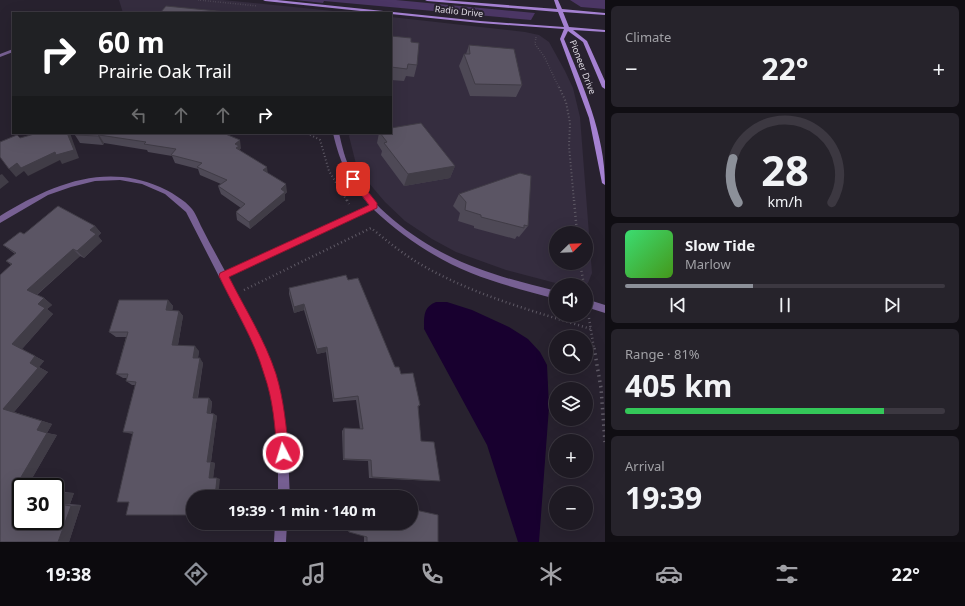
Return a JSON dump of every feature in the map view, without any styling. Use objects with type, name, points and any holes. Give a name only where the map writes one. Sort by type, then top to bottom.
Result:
[{"type":"main road","name":"Radio Drive","points":[[265,0],[605,31]]},
{"type":"main road","name":"Radio Drive","points":[[427,0],[605,14]]},
{"type":"main road","name":"Pioneer Drive","points":[[556,0],[568,28],[585,41],[605,87]]},
{"type":"main road","name":"Pioneer Drive","points":[[568,28],[562,39],[592,118],[605,183]]},
{"type":"street","points":[[0,56],[12,50]]},
{"type":"street","points":[[336,134],[342,158],[348,172],[374,206],[408,235],[459,263],[490,277],[549,293]]},
{"type":"street","points":[[0,220],[21,205],[47,192],[70,184],[96,178],[138,180],[158,186],[176,197],[189,210],[259,345],[270,374],[279,411],[283,453],[284,490]]},
{"type":"street","points":[[223,276],[374,206]]},
{"type":"street","points":[[593,305],[605,309]]},
{"type":"street","points":[[280,542],[281,530]]},
{"type":"path","points":[[536,37],[535,44],[545,58],[566,102],[570,123],[569,146],[575,226]]},
{"type":"path","points":[[309,134],[320,140],[329,170],[347,200]]},
{"type":"path","points":[[255,284],[371,228],[403,252],[454,281],[516,306],[591,329]]},
{"type":"path","points":[[590,322],[601,388],[605,442]]},
{"type":"shaded area","points":[[119,0],[223,0],[343,12],[123,12]]},
{"type":"shaded area","points":[[295,0],[396,0],[535,13],[531,20],[324,1],[323,3]]},
{"type":"shaded area","points":[[570,0],[605,0],[605,9],[581,7]]},
{"type":"shaded area","points":[[392,17],[525,32],[539,35],[549,42],[573,88],[580,117],[588,226],[549,226],[549,270],[592,270],[590,278],[549,278],[549,281],[506,270],[456,252],[432,239],[405,221],[385,202],[368,182],[356,164],[349,136],[350,134],[392,134]]},
{"type":"shaded area","points":[[436,302],[447,302],[472,310],[509,327],[528,339],[540,352],[547,365],[549,407],[539,542],[518,542],[487,445],[424,329],[425,313],[432,304]]},
{"type":"building","points":[[166,6],[227,12],[161,12]]},
{"type":"building","points":[[392,36],[411,38],[411,42],[419,43],[417,65],[408,64],[407,69],[392,67]]},
{"type":"building","points":[[469,45],[514,49],[522,85],[475,84],[464,54],[470,54]]},
{"type":"building","points":[[421,123],[455,166],[408,174],[384,143],[387,142],[381,134],[392,134],[392,128]]},
{"type":"building","points":[[34,134],[67,134],[74,150],[56,155],[55,152],[21,168],[17,163],[9,169],[0,157],[0,142],[17,135],[20,138]]},
{"type":"building","points":[[225,134],[240,140],[235,144],[239,146],[236,148],[267,167],[263,170],[286,184],[281,189],[285,192],[249,222],[236,212],[245,204],[218,186],[227,180],[197,167],[202,163],[171,155],[176,149],[144,144],[146,142],[99,135],[75,135]]},
{"type":"building","points":[[520,173],[531,176],[528,226],[524,225],[524,228],[481,217],[481,215],[465,210],[466,202],[459,194]]},
{"type":"building","points":[[58,206],[95,226],[90,230],[96,234],[77,251],[73,249],[27,290],[44,298],[38,304],[45,308],[12,344],[35,356],[30,363],[38,368],[3,409],[42,421],[37,430],[47,433],[20,478],[12,478],[12,530],[62,530],[58,542],[0,542],[0,275],[12,264],[6,261],[16,253],[3,245],[20,232],[24,234]]},
{"type":"building","points":[[346,275],[348,280],[358,278],[395,367],[399,367],[401,374],[413,373],[420,405],[418,406],[421,441],[434,442],[440,481],[372,477],[371,460],[344,459],[344,428],[363,429],[358,396],[334,399],[327,347],[317,349],[304,304],[294,307],[289,288]]},
{"type":"building","points":[[119,300],[168,300],[166,310],[179,311],[172,345],[195,346],[193,358],[200,358],[193,398],[209,398],[207,413],[214,414],[207,462],[211,462],[209,478],[217,478],[216,490],[186,490],[186,515],[126,515],[129,502],[117,502],[133,432],[123,432],[136,382],[126,381],[128,374],[116,374],[128,332],[109,332]]},
{"type":"building","points":[[64,505],[71,506],[64,525]]},
{"type":"building","points":[[418,511],[438,515],[438,542],[367,542],[367,537],[349,532],[349,530],[418,530]]},
{"type":"route","points":[[283,453],[279,411],[270,374],[259,345],[223,276],[374,206],[353,179]]}]
